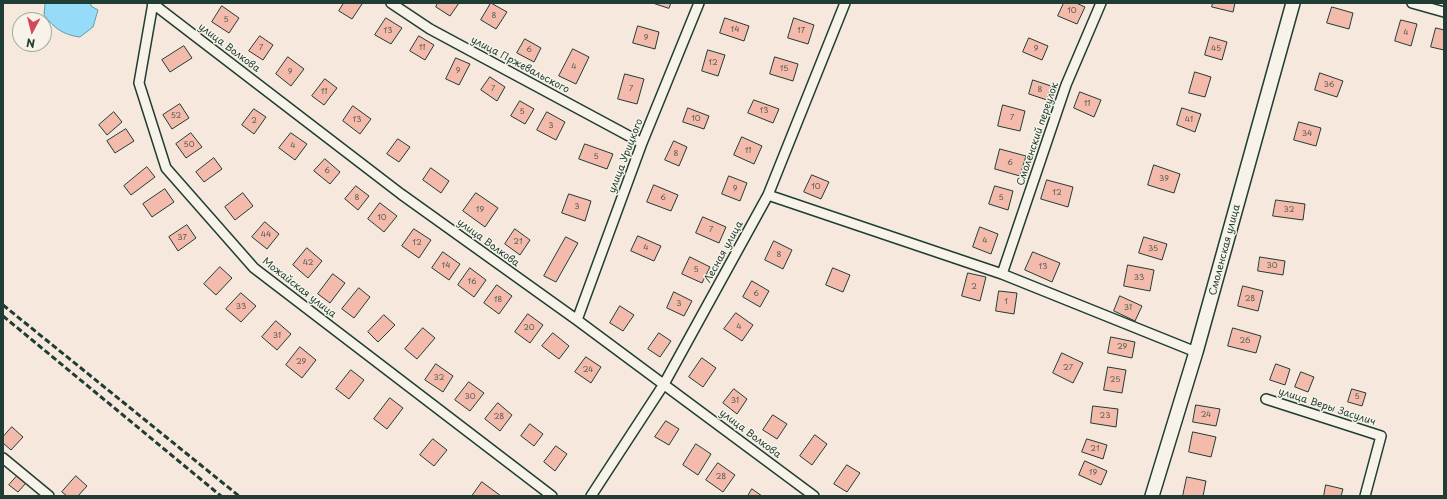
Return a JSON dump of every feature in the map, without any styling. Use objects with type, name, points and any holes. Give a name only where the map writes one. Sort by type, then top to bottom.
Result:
[{"type":"street","name":"улица Волкова","points":[[153,3],[401,194],[577,320],[814,496]]},
{"type":"street","name":"Можайская улица","points":[[153,3],[139,83],[166,168],[254,268],[552,496]]},
{"type":"street","name":"улица Пржевальского","points":[[391,3],[430,29],[642,142]]},
{"type":"street","name":"улица Урицкого","points":[[577,320],[642,142],[700,3]]},
{"type":"street","name":"Лесная улица","points":[[591,496],[664,384],[768,194],[845,3]]},
{"type":"street","name":"Смоленский переулок","points":[[1002,274],[1066,86],[1101,3]]},
{"type":"street","name":"Смоленская улица","points":[[1152,496],[1196,352],[1293,3]]},
{"type":"street","points":[[1412,3],[1444,12]]},
{"type":"street","points":[[768,194],[1002,274],[1196,352]]},
{"type":"street","name":"улица Веры Засулич","points":[[1266,398],[1381,436],[1365,496]]},
{"type":"street","points":[[3,458],[49,496]]},
{"type":"water","points":[[91,3],[91,6],[98,10],[93,27],[80,37],[64,33],[52,25],[52,12],[44,12],[45,4]]},
{"type":"building","points":[[344,3],[362,4],[352,19],[339,11]]},
{"type":"building","points":[[438,3],[459,3],[450,16],[436,7]]},
{"type":"building","points":[[491,3],[507,12],[496,29],[481,20]]},
{"type":"building","points":[[653,3],[671,3],[669,8]]},
{"type":"building","points":[[1064,3],[1076,3],[1085,7],[1077,24],[1058,16]]},
{"type":"building","points":[[1213,3],[1235,3],[1233,12],[1212,7]]},
{"type":"building","points":[[222,6],[239,18],[229,33],[212,22]]},
{"type":"building","points":[[1332,7],[1353,13],[1349,29],[1327,23]]},
{"type":"building","points":[[386,18],[402,28],[391,44],[375,35]]},
{"type":"building","points":[[725,18],[749,26],[744,41],[720,33]]},
{"type":"building","points":[[794,18],[814,25],[808,44],[788,38]]},
{"type":"building","points":[[1401,20],[1417,24],[1411,46],[1395,41]]},
{"type":"building","points":[[638,26],[659,32],[655,49],[633,43]]},
{"type":"building","points":[[1436,28],[1444,30],[1444,50],[1431,47]]},
{"type":"building","points":[[260,36],[273,45],[263,60],[249,51]]},
{"type":"building","points":[[419,36],[434,45],[425,60],[410,51]]},
{"type":"building","points":[[1210,37],[1227,42],[1222,60],[1205,55]]},
{"type":"building","points":[[1029,38],[1048,46],[1042,60],[1023,52]]},
{"type":"building","points":[[525,39],[541,48],[534,62],[517,53]]},
{"type":"building","points":[[184,46],[192,58],[170,72],[162,60]]},
{"type":"building","points":[[573,49],[589,57],[576,84],[559,76]]},
{"type":"building","points":[[708,50],[725,55],[718,76],[702,71]]},
{"type":"building","points":[[288,57],[304,69],[291,86],[276,74]]},
{"type":"building","points":[[775,57],[798,64],[793,81],[770,74]]},
{"type":"building","points":[[456,58],[470,64],[459,85],[446,79]]},
{"type":"building","points":[[1195,72],[1211,77],[1205,97],[1189,93]]},
{"type":"building","points":[[1320,73],[1343,81],[1337,97],[1315,90]]},
{"type":"building","points":[[625,74],[644,79],[637,104],[618,99]]},
{"type":"building","points":[[490,77],[505,87],[497,101],[481,90]]},
{"type":"building","points":[[325,79],[337,88],[324,105],[312,96]]},
{"type":"building","points":[[1033,80],[1051,86],[1047,100],[1029,94]]},
{"type":"building","points":[[1080,92],[1101,100],[1094,117],[1074,108]]},
{"type":"building","points":[[754,100],[779,109],[773,123],[748,113]]},
{"type":"building","points":[[520,101],[534,109],[525,124],[511,116]]},
{"type":"building","points":[[180,104],[189,118],[172,129],[163,115]]},
{"type":"building","points":[[1003,105],[1025,111],[1020,131],[998,126]]},
{"type":"building","points":[[353,106],[371,119],[360,134],[343,121]]},
{"type":"building","points":[[688,108],[709,116],[704,129],[683,122]]},
{"type":"building","points":[[1182,108],[1201,114],[1195,132],[1177,125]]},
{"type":"building","points":[[254,109],[266,117],[254,134],[242,125]]},
{"type":"building","points":[[114,112],[122,122],[107,135],[99,125]]},
{"type":"building","points":[[547,112],[565,122],[556,140],[537,130]]},
{"type":"building","points":[[1299,122],[1321,128],[1316,146],[1294,140]]},
{"type":"building","points":[[126,129],[134,141],[115,153],[107,141]]},
{"type":"building","points":[[191,133],[202,147],[186,158],[176,144]]},
{"type":"building","points":[[291,133],[307,144],[295,160],[279,148]]},
{"type":"building","points":[[742,137],[762,146],[754,164],[734,155]]},
{"type":"building","points":[[398,139],[410,147],[399,162],[387,154]]},
{"type":"building","points":[[674,141],[687,147],[679,166],[665,160]]},
{"type":"building","points":[[585,144],[613,154],[607,169],[579,159]]},
{"type":"building","points":[[1000,149],[1026,156],[1020,176],[995,169]]},
{"type":"building","points":[[214,158],[222,169],[204,182],[196,172]]},
{"type":"building","points":[[325,159],[340,172],[330,184],[314,171]]},
{"type":"building","points":[[1154,165],[1180,174],[1174,193],[1148,185]]},
{"type":"building","points":[[147,167],[155,177],[131,195],[124,186]]},
{"type":"building","points":[[431,168],[449,181],[441,193],[423,180]]},
{"type":"building","points":[[812,175],[829,182],[821,199],[804,192]]},
{"type":"building","points":[[729,176],[747,183],[740,201],[722,194]]},
{"type":"building","points":[[1047,180],[1073,187],[1068,207],[1041,199]]},
{"type":"building","points":[[654,185],[678,195],[671,211],[647,202]]},
{"type":"building","points":[[356,186],[369,196],[358,210],[345,199]]},
{"type":"building","points":[[995,186],[1013,191],[1008,210],[989,204]]},
{"type":"building","points":[[165,189],[174,202],[152,217],[143,204]]},
{"type":"building","points":[[243,193],[253,206],[235,220],[225,207]]},
{"type":"building","points":[[476,193],[498,208],[485,227],[463,211]]},
{"type":"building","points":[[569,194],[591,201],[585,221],[562,213]]},
{"type":"building","points":[[1276,200],[1305,204],[1303,220],[1273,216]]},
{"type":"building","points":[[380,203],[397,216],[384,232],[368,219]]},
{"type":"building","points":[[703,217],[726,227],[719,243],[696,233]]},
{"type":"building","points":[[265,222],[279,234],[267,249],[252,237]]},
{"type":"building","points":[[187,225],[196,238],[178,251],[169,237]]},
{"type":"building","points":[[980,227],[998,234],[991,254],[973,247]]},
{"type":"building","points":[[414,229],[431,240],[419,258],[402,246]]},
{"type":"building","points":[[515,229],[530,240],[520,255],[505,244]]},
{"type":"building","points":[[638,236],[661,246],[654,261],[631,251]]},
{"type":"building","points":[[566,237],[578,243],[556,282],[544,276]]},
{"type":"building","points":[[1144,237],[1167,244],[1162,260],[1139,253]]},
{"type":"building","points":[[774,241],[792,250],[783,269],[765,260]]},
{"type":"building","points":[[307,248],[322,261],[308,278],[293,265]]},
{"type":"building","points":[[443,252],[460,264],[449,280],[432,268]]},
{"type":"building","points":[[1033,252],[1060,263],[1052,282],[1025,270]]},
{"type":"building","points":[[690,257],[710,267],[702,283],[682,274]]},
{"type":"building","points":[[1260,257],[1285,261],[1283,275],[1258,271]]},
{"type":"building","points":[[1128,265],[1154,270],[1150,291],[1124,286]]},
{"type":"building","points":[[220,267],[232,278],[216,295],[204,284]]},
{"type":"building","points":[[470,268],[486,280],[474,297],[458,285]]},
{"type":"building","points":[[833,268],[850,275],[843,292],[826,285]]},
{"type":"building","points":[[968,273],[986,277],[980,301],[962,296]]},
{"type":"building","points":[[333,274],[345,283],[330,303],[318,294]]},
{"type":"building","points":[[752,281],[769,291],[760,307],[743,297]]},
{"type":"building","points":[[497,285],[512,296],[499,314],[484,303]]},
{"type":"building","points":[[1243,286],[1263,291],[1258,311],[1238,306]]},
{"type":"building","points":[[359,288],[370,297],[354,318],[342,309]]},
{"type":"building","points":[[999,291],[1017,293],[1014,314],[996,311]]},
{"type":"building","points":[[674,292],[692,301],[684,316],[667,308]]},
{"type":"building","points":[[241,293],[256,306],[241,322],[226,309]]},
{"type":"building","points":[[1120,296],[1142,306],[1135,321],[1114,311]]},
{"type":"building","points":[[620,306],[634,315],[623,331],[610,323]]},
{"type":"building","points":[[736,313],[753,325],[742,341],[724,329]]},
{"type":"building","points":[[528,314],[543,325],[530,343],[515,332]]},
{"type":"building","points":[[384,315],[395,325],[378,342],[368,332]]},
{"type":"building","points":[[276,321],[291,334],[277,350],[262,337]]},
{"type":"building","points":[[423,328],[435,338],[417,359],[405,349]]},
{"type":"building","points":[[1233,328],[1261,336],[1256,353],[1228,346]]},
{"type":"building","points":[[553,333],[569,346],[559,359],[542,346]]},
{"type":"building","points":[[659,333],[671,341],[660,357],[648,349]]},
{"type":"building","points":[[1111,337],[1135,342],[1132,358],[1108,353]]},
{"type":"building","points":[[300,347],[316,360],[302,378],[286,365]]},
{"type":"building","points":[[1062,353],[1083,363],[1073,383],[1053,373]]},
{"type":"building","points":[[586,357],[601,367],[591,383],[575,372]]},
{"type":"building","points":[[702,358],[716,368],[703,387],[689,377]]},
{"type":"building","points":[[436,364],[453,376],[443,392],[425,380]]},
{"type":"building","points":[[1276,364],[1290,369],[1285,385],[1270,380]]},
{"type":"building","points":[[1108,367],[1126,370],[1122,393],[1104,390]]},
{"type":"building","points":[[351,370],[364,380],[349,399],[336,389]]},
{"type":"building","points":[[1301,372],[1314,377],[1308,392],[1295,387]]},
{"type":"building","points":[[469,382],[484,393],[470,411],[455,400]]},
{"type":"building","points":[[734,389],[747,399],[737,414],[723,403]]},
{"type":"building","points":[[1352,389],[1366,393],[1362,406],[1348,402]]},
{"type":"building","points":[[390,398],[403,408],[387,429],[374,419]]},
{"type":"building","points":[[498,403],[512,415],[500,431],[485,419]]},
{"type":"building","points":[[1196,405],[1220,409],[1216,426],[1193,422]]},
{"type":"building","points":[[1093,406],[1118,409],[1116,427],[1091,423]]},
{"type":"building","points":[[773,415],[787,424],[777,439],[763,430]]},
{"type":"building","points":[[666,421],[679,429],[669,445],[655,437]]},
{"type":"building","points":[[530,424],[543,434],[534,446],[521,436]]},
{"type":"building","points":[[12,427],[23,437],[11,450],[3,443],[3,437]]},
{"type":"building","points":[[1193,432],[1216,437],[1211,457],[1189,452]]},
{"type":"building","points":[[815,435],[827,444],[812,465],[800,456]]},
{"type":"building","points":[[433,439],[447,450],[434,466],[420,455]]},
{"type":"building","points":[[1087,439],[1107,445],[1103,459],[1082,452]]},
{"type":"building","points":[[696,444],[711,454],[698,475],[683,465]]},
{"type":"building","points":[[556,446],[567,454],[555,471],[544,462]]},
{"type":"building","points":[[1085,461],[1107,471],[1101,485],[1079,475]]},
{"type":"building","points":[[718,463],[735,475],[723,492],[706,480]]},
{"type":"building","points":[[847,465],[860,473],[847,492],[834,484]]},
{"type":"building","points":[[18,475],[26,483],[18,492],[9,485]]},
{"type":"building","points":[[76,476],[87,486],[78,496],[67,496],[62,492]]},
{"type":"building","points":[[1187,477],[1206,481],[1203,496],[1183,496]]},
{"type":"building","points":[[482,482],[501,496],[472,496]]},
{"type":"building","points":[[1326,485],[1343,489],[1341,496],[1324,496]]},
{"type":"building","points":[[752,489],[762,496],[748,496]]},
{"type":"railway","points":[[3,305],[239,496]]},
{"type":"railway","points":[[3,316],[221,496]]}]
